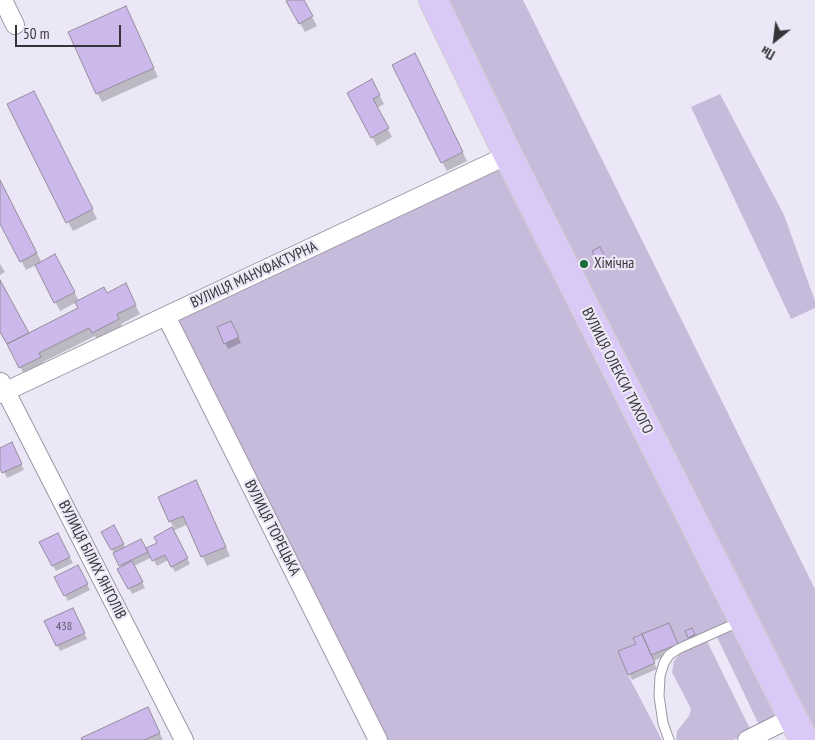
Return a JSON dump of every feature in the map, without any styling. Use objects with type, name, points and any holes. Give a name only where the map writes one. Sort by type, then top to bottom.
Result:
[{"type":"main road","name":"ВУЛИЦЯ ОЛЕКСИ ТИХОГО","points":[[432,0],[508,155],[799,729]]},
{"type":"street","points":[[3,0],[15,25]]},
{"type":"street","name":"ВУЛИЦЯ МАНУФАКТУРНА","points":[[2,389],[166,316],[508,155]]},
{"type":"street","name":"ВУЛИЦЯ ТОРЕЦЬКА","points":[[166,316],[378,740]]},
{"type":"street","name":"ВУЛИЦЯ БІЛИХ ЯНГОЛІВ","points":[[2,389],[184,740]]},
{"type":"street","points":[[747,740],[799,729]]},
{"type":"lane","points":[[669,740],[663,724],[659,696],[660,676],[669,655],[678,649],[744,620]]},
{"type":"shaded area","points":[[445,0],[523,0],[815,589],[815,737]]},
{"type":"shaded area","points":[[720,94],[784,215],[815,301],[815,308],[791,319],[691,107]]},
{"type":"shaded area","points":[[501,167],[730,619],[727,623],[678,644],[633,638],[636,644],[618,651],[628,675],[662,740],[385,740],[178,328],[178,318]]},
{"type":"shaded area","points":[[730,631],[736,632],[776,713],[772,721],[760,727],[717,637]]},
{"type":"shaded area","points":[[707,641],[751,731],[733,740],[676,740],[677,731],[689,716],[691,709],[672,672],[674,661],[680,653]]},
{"type":"building","points":[[304,0],[313,16],[299,24],[286,1]]},
{"type":"building","points":[[126,6],[154,68],[96,94],[68,32]]},
{"type":"building","points":[[415,53],[463,152],[441,163],[392,65]]},
{"type":"building","points":[[372,79],[380,95],[373,99],[389,128],[371,138],[347,93]]},
{"type":"building","points":[[34,91],[93,209],[66,223],[7,104]]},
{"type":"building","points":[[0,180],[37,253],[20,262],[0,224]]},
{"type":"building","points":[[600,247],[608,263],[600,267],[592,251]]},
{"type":"building","points":[[55,254],[75,292],[54,303],[35,265]]},
{"type":"building","points":[[0,280],[29,333],[7,344],[0,332]]},
{"type":"building","points":[[126,283],[136,305],[117,314],[119,319],[92,333],[89,328],[39,353],[41,357],[19,368],[7,344],[78,308],[75,302],[104,287],[107,293]]},
{"type":"building","points":[[231,321],[239,337],[224,344],[217,327]]},
{"type":"building","points":[[12,442],[22,464],[2,473],[0,468],[0,448]]},
{"type":"building","points":[[196,480],[226,547],[201,557],[183,516],[169,522],[158,497]]},
{"type":"building","points":[[114,525],[124,544],[111,550],[101,532]]},
{"type":"building","points":[[172,527],[188,558],[171,567],[165,555],[152,561],[146,548],[157,543],[154,537]]},
{"type":"building","points":[[58,533],[70,557],[52,566],[39,542]]},
{"type":"building","points":[[141,539],[148,552],[119,566],[113,553]]},
{"type":"building","points":[[132,561],[143,582],[128,589],[117,569]]},
{"type":"building","points":[[78,565],[88,584],[64,596],[54,577]]},
{"type":"building","points":[[73,608],[85,633],[56,646],[44,621]]},
{"type":"building","points":[[669,623],[678,644],[651,655],[642,634]]},
{"type":"building","points":[[692,628],[695,634],[688,638],[685,631]]},
{"type":"building","points":[[642,634],[655,663],[628,675],[618,651],[636,644],[633,638]]},
{"type":"building","points":[[148,707],[160,733],[144,740],[82,740],[81,738]]},
{"type":"place","name":"Хімічна","points":[[584,264]]}]
